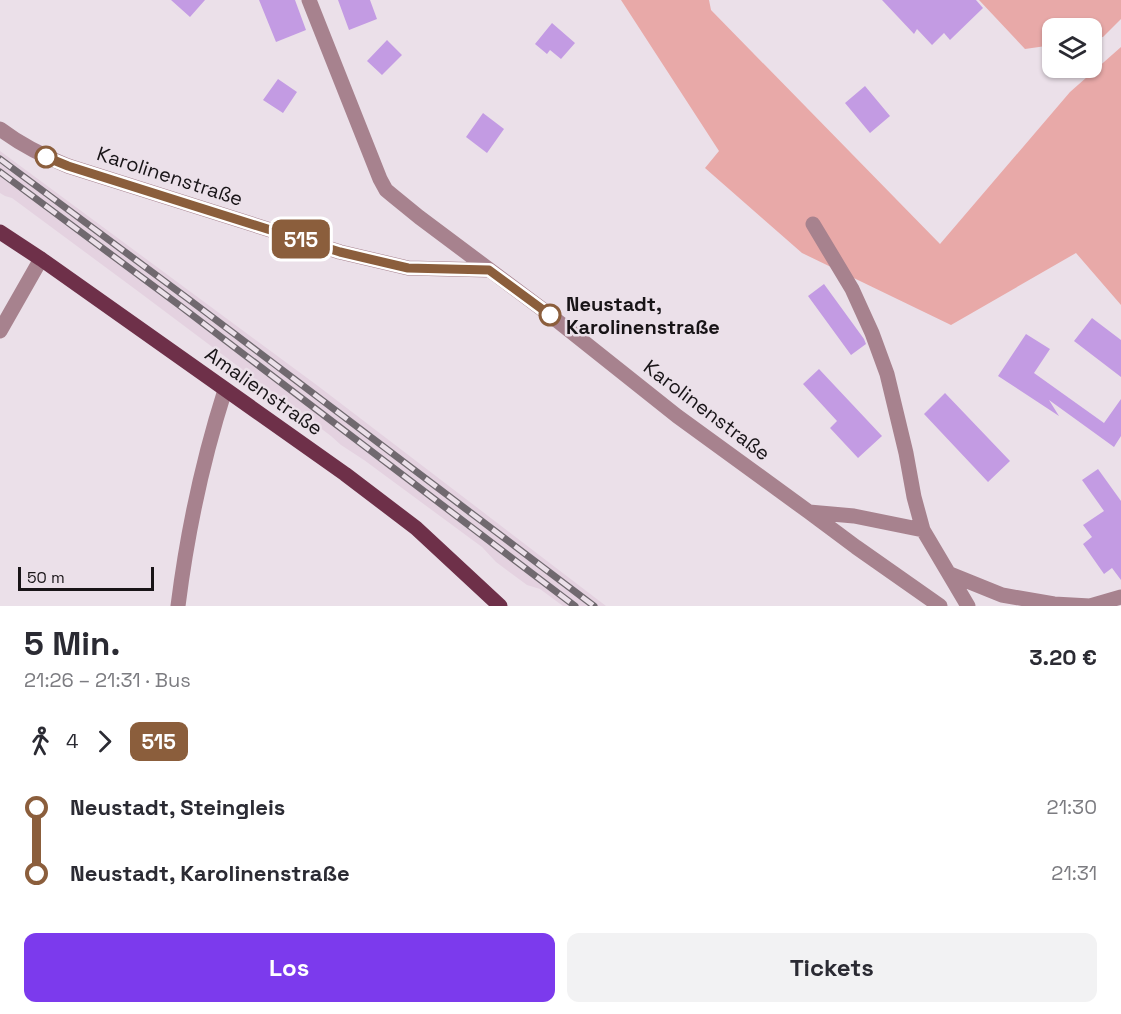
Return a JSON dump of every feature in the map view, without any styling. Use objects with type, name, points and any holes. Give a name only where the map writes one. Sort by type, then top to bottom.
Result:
[{"type":"main road","name":"Amalienstraße","points":[[0,232],[345,474],[416,528],[497,604]]},
{"type":"street","points":[[309,0],[380,179],[387,190],[489,270]]},
{"type":"street","name":"Karolinenstraße","points":[[0,129],[44,157],[68,166],[340,252],[408,268],[489,270],[550,315],[677,416],[940,606]]},
{"type":"street","points":[[813,224],[852,289],[876,343],[887,374],[923,530],[968,606]]},
{"type":"street","points":[[0,332],[41,259]]},
{"type":"street","points":[[178,606],[189,537],[207,453],[225,390]]},
{"type":"street","points":[[809,512],[854,516],[923,530]]},
{"type":"street","points":[[950,574],[1002,596],[1054,604],[1090,606],[1121,597]]},
{"type":"shaded area","points":[[621,0],[709,0],[711,10],[940,244],[1070,92],[1086,78],[1102,78],[1102,64],[1121,47],[1121,305],[1076,253],[951,325],[802,253],[705,168],[719,151]]},
{"type":"shaded area","points":[[979,0],[1121,0],[1121,19],[1103,37],[1102,18],[1042,18],[1042,47],[1025,49]]},
{"type":"shaded area","points":[[0,151],[318,386],[606,606],[563,606],[540,589],[527,585],[496,562],[482,547],[341,445],[12,198],[0,193]]},
{"type":"building","points":[[171,0],[205,0],[190,17]]},
{"type":"building","points":[[259,0],[295,0],[306,30],[276,42]]},
{"type":"building","points":[[338,0],[370,0],[377,19],[349,30]]},
{"type":"building","points":[[882,0],[976,0],[983,8],[950,40],[944,33],[932,45],[917,29],[914,34]]},
{"type":"building","points":[[552,23],[575,43],[561,59],[550,50],[547,54],[535,44]]},
{"type":"building","points":[[387,40],[402,55],[382,75],[367,61]]},
{"type":"building","points":[[278,79],[297,92],[283,113],[263,100]]},
{"type":"building","points":[[865,86],[890,116],[870,133],[845,103]]},
{"type":"building","points":[[483,113],[504,129],[487,153],[466,137]]},
{"type":"building","points":[[824,284],[866,344],[851,355],[808,296]]},
{"type":"building","points":[[1092,318],[1121,340],[1121,377],[1074,341]]},
{"type":"building","points":[[1026,334],[1050,349],[1034,373],[1104,423],[1121,399],[1121,436],[1114,447],[1049,400],[1059,416],[998,376]]},
{"type":"building","points":[[819,369],[882,436],[858,458],[830,428],[837,421],[803,384]]},
{"type":"building","points":[[945,393],[1010,461],[988,482],[924,414]]},
{"type":"building","points":[[1098,469],[1121,501],[1121,580],[1112,568],[1104,574],[1083,544],[1092,537],[1083,525],[1104,511],[1082,480]]},
{"type":"railway","points":[[0,159],[594,606]]},
{"type":"railway","points":[[0,172],[575,606]]},
{"type":"bus line","name":"515","points":[[46,157],[340,252],[408,268],[489,270],[550,315]]},
{"type":"place","name":"Neustadt, Karolinenstraße","points":[[550,315]]}]
